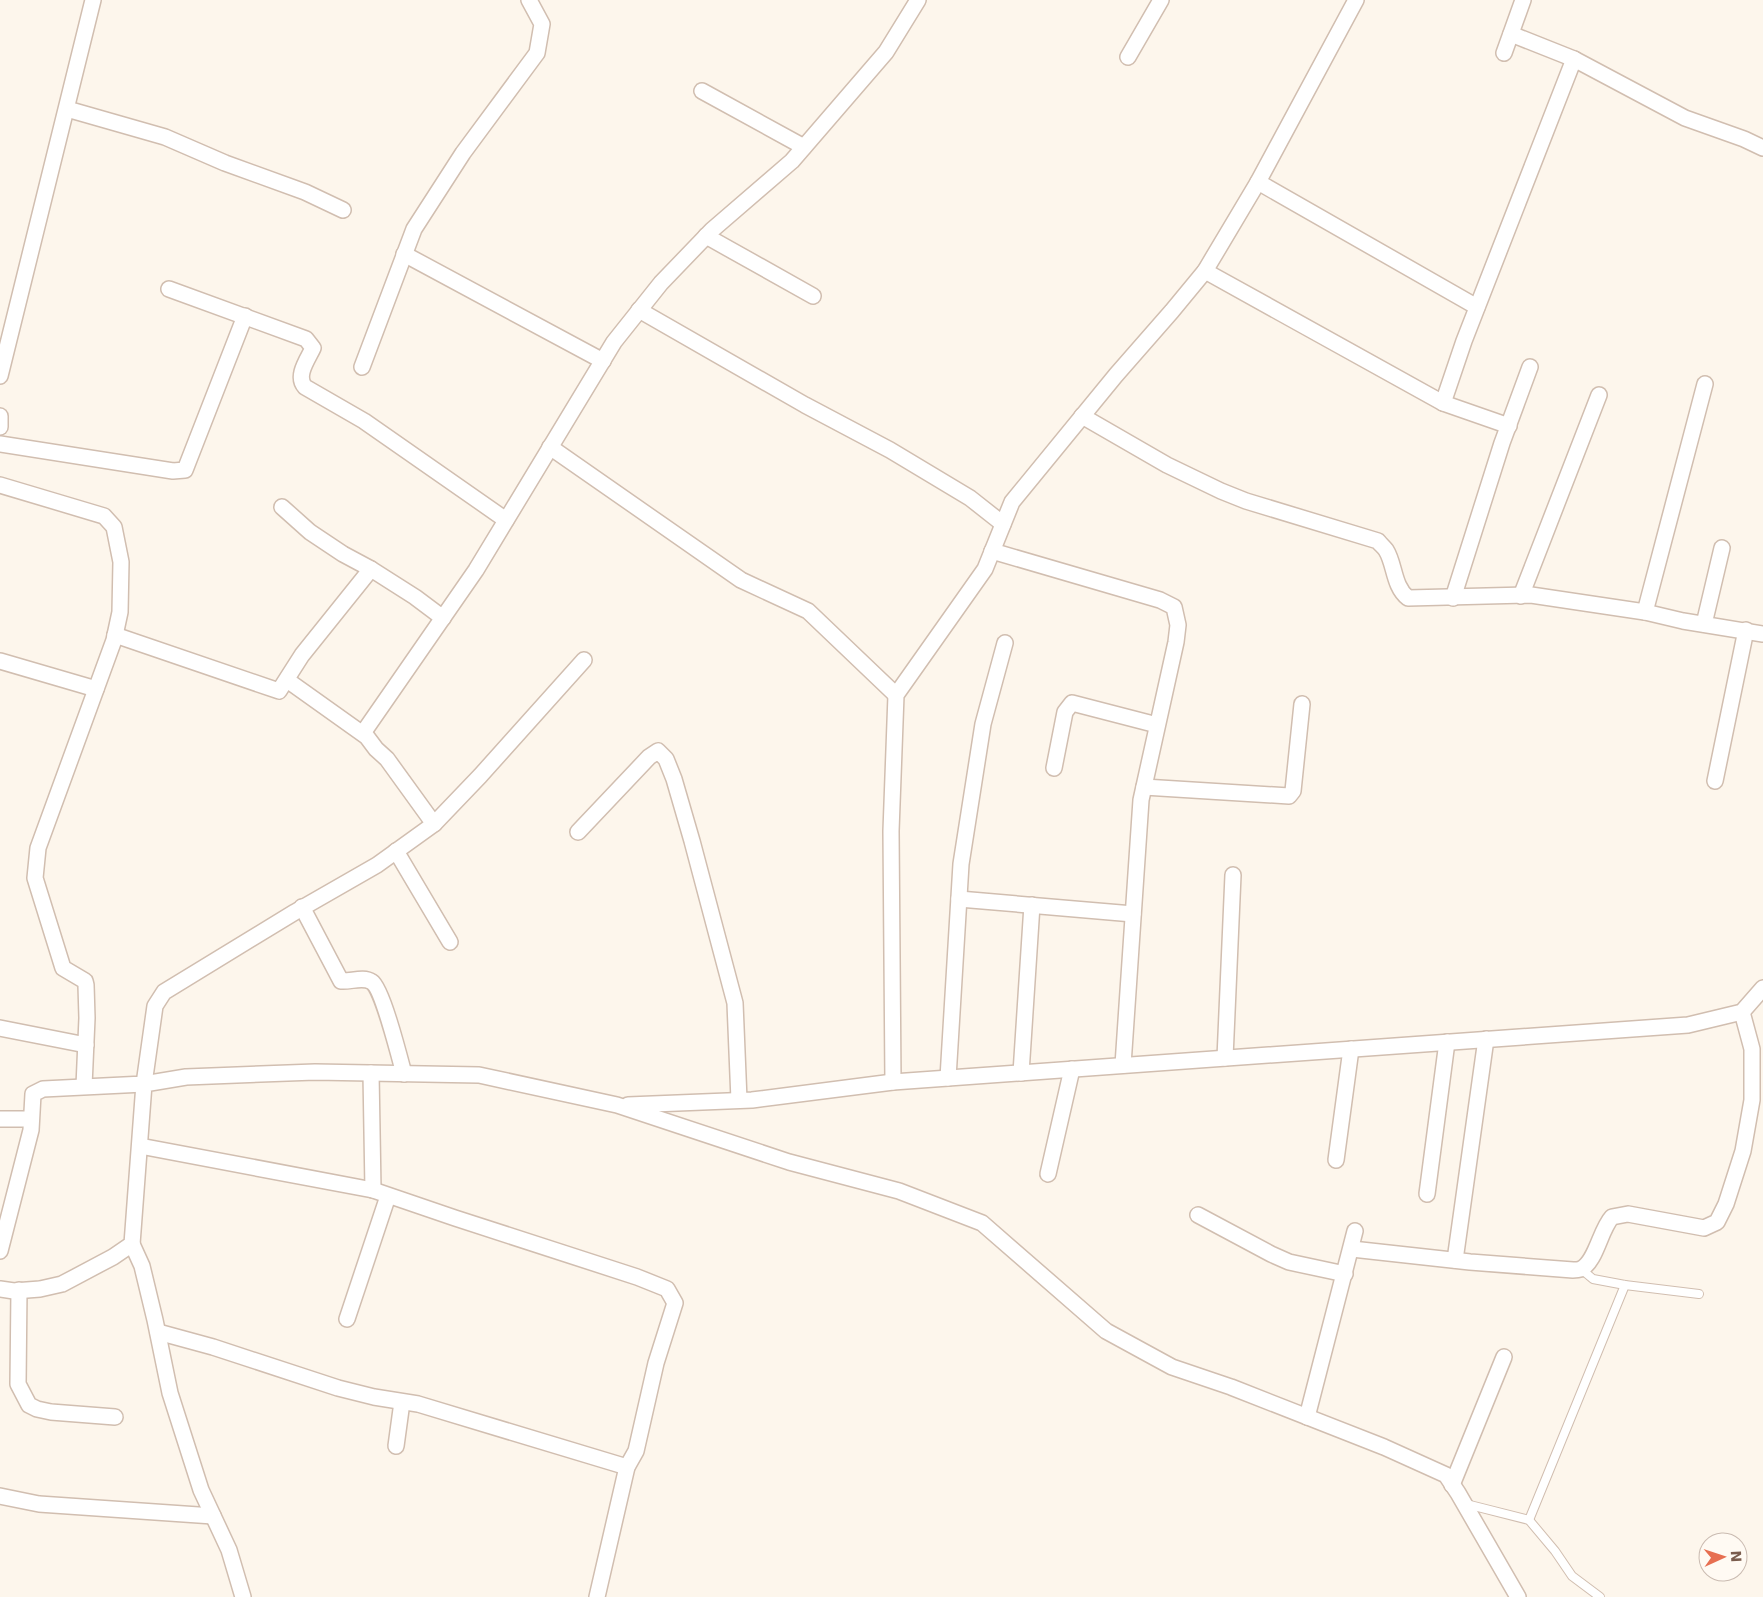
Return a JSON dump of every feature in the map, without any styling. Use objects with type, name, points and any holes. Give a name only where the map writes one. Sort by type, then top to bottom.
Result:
[{"type":"street","points":[[0,376],[93,0]]},
{"type":"street","points":[[362,367],[414,229],[453,167],[537,53],[542,24],[529,0]]},
{"type":"street","points":[[363,733],[476,570],[614,342],[661,283],[706,236],[792,161],[886,52],[918,0]]},
{"type":"street","points":[[1128,57],[1161,0]]},
{"type":"street","points":[[892,1082],[891,831],[896,695],[981,575],[1012,502],[1205,271],[1258,182],[1356,0]]},
{"type":"street","points":[[1504,53],[1523,0]]},
{"type":"street","points":[[1511,34],[1574,59],[1685,118],[1744,139],[1763,148]]},
{"type":"street","points":[[1443,404],[1478,307],[1574,59]]},
{"type":"street","points":[[702,91],[804,147]]},
{"type":"street","points":[[67,109],[165,137],[225,163],[305,192],[343,210]]},
{"type":"street","points":[[1258,182],[1478,307]]},
{"type":"street","points":[[706,236],[813,296]]},
{"type":"street","points":[[404,254],[603,361]]},
{"type":"street","points":[[1205,271],[1443,404],[1509,426]]},
{"type":"street","points":[[169,289],[306,339],[313,348],[301,376],[302,384],[305,387],[364,420],[506,520]]},
{"type":"street","points":[[639,310],[804,405],[890,450],[970,498],[1003,524]]},
{"type":"street","points":[[0,444],[173,471],[185,470],[245,316]]},
{"type":"street","points":[[1453,598],[1502,443],[1530,367]]},
{"type":"street","points":[[1645,612],[1705,384]]},
{"type":"street","points":[[1521,596],[1600,394]]},
{"type":"street","points":[[0,416],[0,427]]},
{"type":"street","points":[[1082,416],[1167,465],[1221,491],[1246,501],[1378,541],[1387,551],[1398,584],[1403,594],[1408,598],[1531,595],[1645,612],[1683,621],[1763,634]]},
{"type":"street","points":[[550,447],[741,580],[808,611],[896,695]]},
{"type":"street","points":[[0,485],[104,516],[114,527],[120,562],[120,612],[115,635],[38,848],[35,878],[63,968],[85,981],[87,1018],[84,1086]]},
{"type":"street","points":[[282,507],[310,532],[343,554],[371,569],[442,618]]},
{"type":"street","points":[[1704,624],[1722,548]]},
{"type":"street","points":[[992,552],[1160,600],[1174,606],[1178,625],[1176,642],[1141,800],[1123,1065]]},
{"type":"street","points":[[115,635],[279,691],[302,655],[371,569]]},
{"type":"street","points":[[1715,781],[1746,630]]},
{"type":"street","points":[[948,1078],[961,864],[983,724],[1005,643]]},
{"type":"street","points":[[243,1597],[229,1550],[201,1490],[170,1393],[142,1266],[132,1244],[144,1084],[156,1006],[164,992],[302,907],[377,865],[434,824],[480,776],[584,660]]},
{"type":"street","points":[[0,661],[96,689]]},
{"type":"street","points":[[286,680],[363,733],[387,759],[434,824]]},
{"type":"street","points":[[1054,768],[1065,712],[1072,703],[1157,725]]},
{"type":"street","points":[[1144,787],[1289,796],[1293,791],[1302,704]]},
{"type":"street","points":[[578,832],[649,757],[658,751],[666,759],[674,779],[692,841],[735,1004],[739,1100]]},
{"type":"street","points":[[396,852],[450,942]]},
{"type":"street","points":[[1225,1058],[1233,874]]},
{"type":"street","points":[[959,899],[1133,914]]},
{"type":"street","points":[[1020,1073],[1032,906]]},
{"type":"street","points":[[302,907],[341,981],[363,980],[371,981],[376,985],[404,1074]]},
{"type":"street","points":[[617,1105],[739,1100],[892,1082],[1688,1025],[1742,1012],[1763,988]]},
{"type":"street","points":[[1352,1249],[1572,1270],[1581,1269],[1591,1258],[1605,1224],[1612,1217],[1628,1214],[1704,1228],[1717,1222],[1726,1204],[1758,1103],[1752,1049],[1742,1012]]},
{"type":"street","points":[[0,1028],[86,1045]]},
{"type":"street","points":[[1454,1260],[1486,1039]]},
{"type":"street","points":[[1427,1194],[1447,1042]]},
{"type":"street","points":[[1336,1160],[1351,1049]]},
{"type":"street","points":[[1048,1174],[1072,1069]]},
{"type":"street","points":[[0,1251],[31,1130],[34,1094],[43,1089],[144,1084],[196,1077],[315,1072],[479,1075],[617,1105],[790,1162],[899,1191],[982,1223],[1106,1331],[1172,1367],[1231,1387],[1384,1447],[1446,1474],[1518,1597]]},
{"type":"street","points":[[371,1073],[373,1190]]},
{"type":"street","points":[[0,1119],[31,1119]]},
{"type":"street","points":[[140,1146],[373,1190],[637,1277],[667,1289],[675,1302],[656,1363],[636,1450],[627,1467],[597,1597]]},
{"type":"street","points":[[347,1319],[388,1196]]},
{"type":"street","points":[[1198,1215],[1289,1262],[1345,1274]]},
{"type":"street","points":[[1307,1417],[1352,1249],[1355,1231]]},
{"type":"street","points":[[0,1289],[40,1289],[62,1284],[132,1244]]},
{"type":"street","points":[[19,1290],[18,1384],[30,1405],[51,1412],[115,1417]]},
{"type":"street","points":[[158,1332],[213,1347],[338,1388],[418,1404],[627,1467]]},
{"type":"street","points":[[1452,1484],[1504,1357]]},
{"type":"street","points":[[396,1446],[402,1402]]},
{"type":"street","points":[[0,1496],[39,1504],[213,1516]]},
{"type":"lane","points":[[1581,1269],[1593,1279],[1698,1294]]},
{"type":"lane","points":[[1529,1520],[1625,1285]]},
{"type":"lane","points":[[1464,1503],[1529,1520],[1555,1551],[1572,1576],[1600,1597]]}]
